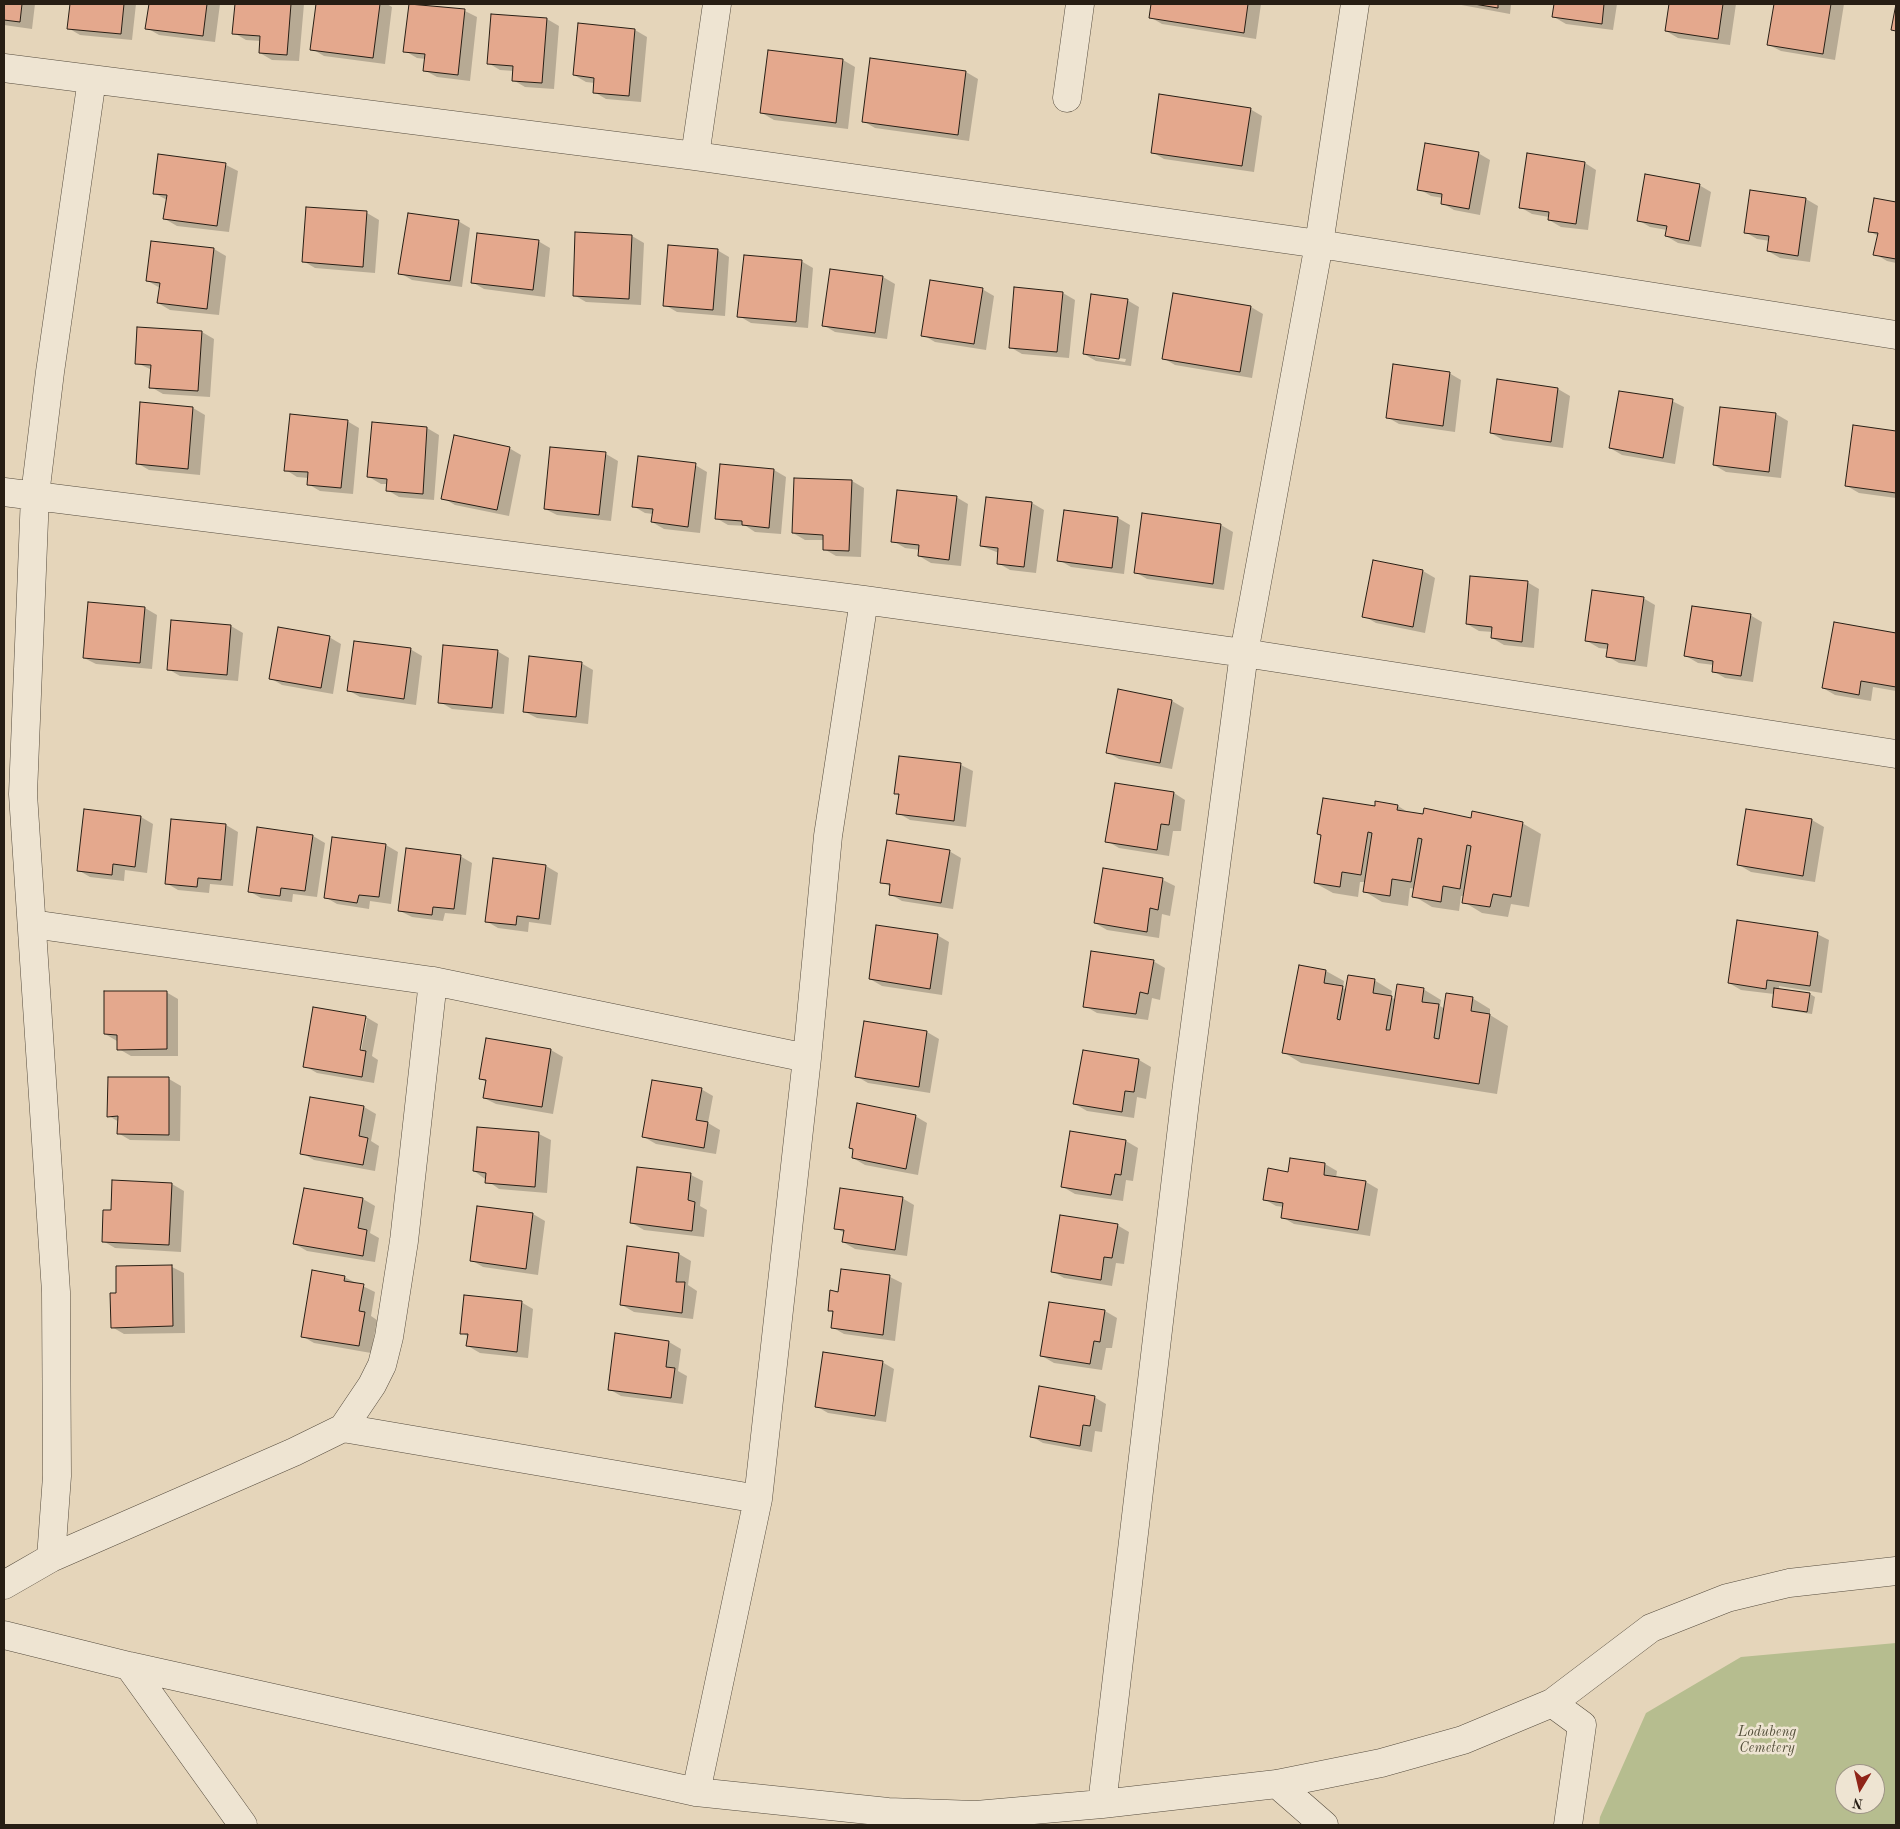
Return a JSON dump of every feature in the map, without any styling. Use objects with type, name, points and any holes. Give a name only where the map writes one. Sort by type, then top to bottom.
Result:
[{"type":"street","points":[[694,156],[716,4]]},
{"type":"street","points":[[1066,98],[1080,4]]},
{"type":"street","points":[[1102,1804],[1186,1093],[1244,653],[1319,244],[1355,4]]},
{"type":"street","points":[[4,68],[694,156],[1319,244],[1896,335]]},
{"type":"street","points":[[51,1558],[57,1476],[56,1292],[23,794],[35,495],[50,372],[92,78]]},
{"type":"street","points":[[4,492],[864,600],[1244,653],[1896,754]]},
{"type":"street","points":[[696,1792],[758,1499],[807,1058],[828,836],[864,600]]},
{"type":"street","points":[[32,924],[433,981],[807,1058]]},
{"type":"street","points":[[4,1585],[51,1558],[294,1452],[343,1428],[378,1372],[389,1337],[405,1232],[433,981]]},
{"type":"street","points":[[343,1428],[758,1499]]},
{"type":"street","points":[[4,1635],[129,1666],[696,1792],[888,1812],[976,1814],[1102,1804],[1277,1784],[1381,1763],[1463,1740],[1552,1703],[1651,1628],[1727,1598],[1789,1583],[1896,1571]]},
{"type":"street","points":[[129,1666],[243,1825]]},
{"type":"street","points":[[1552,1703],[1582,1725],[1568,1825]]},
{"type":"street","points":[[1277,1784],[1324,1825]]},
{"type":"green space","name":"Lodubeng Cemetery","points":[[1896,1643],[1896,1825],[1599,1825],[1600,1817],[1646,1713],[1741,1657]]},
{"type":"building","points":[[4,4],[22,4],[20,22],[4,20]]},
{"type":"building","points":[[70,4],[124,4],[121,34],[67,29]]},
{"type":"building","points":[[149,4],[207,4],[203,36],[145,29]]},
{"type":"building","points":[[235,4],[291,4],[287,55],[259,53],[260,36],[232,34]]},
{"type":"building","points":[[316,4],[380,4],[373,58],[310,50]]},
{"type":"building","points":[[409,4],[465,9],[458,75],[423,71],[425,54],[403,52]]},
{"type":"building","points":[[1151,4],[1248,4],[1244,33],[1149,18]]},
{"type":"building","points":[[1474,4],[1498,4],[1498,8]]},
{"type":"building","points":[[1554,4],[1604,4],[1602,24],[1552,17]]},
{"type":"building","points":[[1669,4],[1723,4],[1718,39],[1665,31]]},
{"type":"building","points":[[1774,4],[1831,4],[1823,54],[1767,45]]},
{"type":"building","points":[[1896,4],[1896,31],[1891,30]]},
{"type":"building","points":[[491,14],[547,18],[542,83],[512,81],[513,66],[487,64]]},
{"type":"building","points":[[578,23],[635,29],[629,96],[593,93],[594,78],[573,75]]},
{"type":"building","points":[[768,50],[843,59],[836,123],[760,113]]},
{"type":"building","points":[[870,58],[966,71],[958,135],[862,122]]},
{"type":"building","points":[[1159,94],[1251,108],[1242,166],[1151,153]]},
{"type":"building","points":[[1425,143],[1479,152],[1469,209],[1441,204],[1442,194],[1417,190]]},
{"type":"building","points":[[1527,153],[1585,162],[1576,224],[1548,220],[1549,212],[1519,208]]},
{"type":"building","points":[[158,154],[226,163],[217,226],[163,219],[167,195],[153,194]]},
{"type":"building","points":[[1645,174],[1700,184],[1689,241],[1665,236],[1667,226],[1637,221]]},
{"type":"building","points":[[1750,190],[1806,198],[1798,256],[1767,251],[1769,236],[1744,233]]},
{"type":"building","points":[[1874,198],[1896,202],[1896,259],[1873,255],[1878,233],[1868,232]]},
{"type":"building","points":[[306,207],[367,211],[363,267],[302,262]]},
{"type":"building","points":[[408,213],[459,220],[450,281],[398,274]]},
{"type":"building","points":[[575,232],[632,235],[629,299],[573,296]]},
{"type":"building","points":[[477,233],[539,240],[533,290],[471,283]]},
{"type":"building","points":[[151,241],[214,248],[207,309],[157,303],[160,283],[146,281]]},
{"type":"building","points":[[668,245],[718,249],[713,310],[663,306]]},
{"type":"building","points":[[744,255],[802,260],[796,322],[737,317]]},
{"type":"building","points":[[830,269],[883,276],[875,333],[822,326]]},
{"type":"building","points":[[930,280],[983,288],[974,344],[921,336]]},
{"type":"building","points":[[1014,287],[1063,292],[1057,352],[1009,348]]},
{"type":"building","points":[[1173,293],[1251,306],[1240,372],[1162,359]]},
{"type":"building","points":[[1091,294],[1128,299],[1119,359],[1083,354]]},
{"type":"building","points":[[137,327],[202,331],[198,391],[149,388],[151,365],[135,364]]},
{"type":"building","points":[[1393,364],[1450,372],[1443,426],[1386,418]]},
{"type":"building","points":[[1497,379],[1558,388],[1551,442],[1490,433]]},
{"type":"building","points":[[1619,391],[1673,399],[1663,458],[1609,448]]},
{"type":"building","points":[[140,402],[193,407],[188,469],[136,464]]},
{"type":"building","points":[[1720,407],[1776,413],[1769,472],[1713,465]]},
{"type":"building","points":[[290,414],[348,420],[341,488],[307,485],[308,472],[284,471]]},
{"type":"building","points":[[372,422],[427,427],[423,494],[386,491],[387,479],[367,477]]},
{"type":"building","points":[[1853,425],[1896,431],[1896,493],[1845,486]]},
{"type":"building","points":[[454,435],[510,447],[497,510],[441,499]]},
{"type":"building","points":[[550,447],[606,452],[599,515],[544,509]]},
{"type":"building","points":[[638,456],[696,463],[688,527],[651,522],[653,509],[632,507]]},
{"type":"building","points":[[720,464],[774,469],[769,528],[742,525],[742,521],[715,519]]},
{"type":"building","points":[[794,478],[852,480],[849,551],[823,550],[823,535],[792,533]]},
{"type":"building","points":[[897,490],[957,496],[949,560],[918,556],[919,545],[891,542]]},
{"type":"building","points":[[986,497],[1032,502],[1024,567],[997,564],[998,548],[980,546]]},
{"type":"building","points":[[1064,510],[1118,517],[1112,568],[1057,561]]},
{"type":"building","points":[[1142,513],[1221,524],[1213,584],[1134,573]]},
{"type":"building","points":[[1373,560],[1423,570],[1413,627],[1362,617]]},
{"type":"building","points":[[1470,576],[1528,581],[1522,642],[1491,638],[1492,627],[1466,624]]},
{"type":"building","points":[[1592,590],[1644,597],[1635,661],[1606,657],[1608,644],[1585,641]]},
{"type":"building","points":[[88,602],[145,607],[140,663],[83,658]]},
{"type":"building","points":[[1692,606],[1751,614],[1741,676],[1712,672],[1713,661],[1684,656]]},
{"type":"building","points":[[171,620],[231,625],[227,675],[167,670]]},
{"type":"building","points":[[1834,622],[1896,633],[1896,687],[1861,681],[1859,695],[1822,688]]},
{"type":"building","points":[[278,627],[330,636],[321,688],[269,679]]},
{"type":"building","points":[[354,641],[411,648],[404,699],[347,691]]},
{"type":"building","points":[[443,645],[498,650],[492,708],[438,703]]},
{"type":"building","points":[[529,656],[582,662],[576,717],[523,712]]},
{"type":"building","points":[[1118,689],[1172,700],[1160,763],[1106,753]]},
{"type":"building","points":[[899,756],[961,763],[954,821],[896,814],[899,794],[894,794]]},
{"type":"building","points":[[1115,783],[1174,792],[1169,825],[1161,824],[1157,850],[1105,842]]},
{"type":"building","points":[[1323,798],[1375,806],[1375,801],[1398,805],[1397,810],[1423,814],[1424,808],[1471,818],[1472,811],[1523,822],[1511,897],[1493,894],[1490,907],[1462,903],[1471,846],[1467,845],[1460,889],[1443,886],[1441,902],[1412,897],[1422,839],[1418,838],[1411,882],[1392,879],[1390,896],[1363,892],[1372,833],[1368,832],[1361,875],[1342,872],[1340,887],[1314,883],[1321,835],[1317,834]]},
{"type":"building","points":[[84,809],[141,816],[135,867],[113,864],[112,875],[77,871]]},
{"type":"building","points":[[1746,809],[1812,819],[1803,876],[1737,865]]},
{"type":"building","points":[[171,819],[226,824],[221,880],[198,878],[197,887],[165,884]]},
{"type":"building","points":[[257,827],[313,835],[305,891],[281,888],[280,896],[248,892]]},
{"type":"building","points":[[332,837],[386,844],[379,897],[359,895],[357,903],[324,898]]},
{"type":"building","points":[[887,840],[950,850],[941,903],[889,895],[890,884],[880,883]]},
{"type":"building","points":[[406,848],[461,855],[454,909],[433,907],[432,915],[398,911]]},
{"type":"building","points":[[493,858],[546,865],[539,919],[517,916],[516,925],[485,922]]},
{"type":"building","points":[[1103,868],[1163,878],[1158,910],[1150,908],[1147,932],[1094,923]]},
{"type":"building","points":[[1737,920],[1818,932],[1810,986],[1767,980],[1766,989],[1728,983]]},
{"type":"building","points":[[876,925],[938,934],[930,989],[869,979]]},
{"type":"building","points":[[1091,951],[1154,960],[1148,994],[1140,992],[1136,1014],[1083,1007]]},
{"type":"building","points":[[1299,965],[1326,970],[1324,983],[1343,986],[1337,1019],[1340,1020],[1348,975],[1375,979],[1373,993],[1392,996],[1386,1030],[1390,1030],[1397,984],[1424,988],[1422,1002],[1439,1004],[1434,1038],[1439,1039],[1446,993],[1473,997],[1471,1011],[1490,1014],[1479,1084],[1282,1053]]},
{"type":"building","points":[[1774,988],[1810,993],[1807,1012],[1772,1007]]},
{"type":"building","points":[[104,991],[167,991],[167,1049],[117,1050],[117,1035],[104,1034]]},
{"type":"building","points":[[313,1007],[366,1016],[360,1050],[366,1051],[362,1077],[303,1067]]},
{"type":"building","points":[[864,1021],[927,1031],[919,1087],[855,1077]]},
{"type":"building","points":[[486,1038],[551,1049],[542,1107],[483,1098],[486,1080],[479,1079]]},
{"type":"building","points":[[1083,1050],[1139,1059],[1134,1092],[1125,1091],[1122,1112],[1073,1104]]},
{"type":"building","points":[[108,1077],[169,1077],[169,1135],[117,1134],[118,1116],[107,1117]]},
{"type":"building","points":[[652,1080],[702,1088],[696,1120],[708,1122],[704,1148],[642,1137]]},
{"type":"building","points":[[310,1097],[364,1106],[359,1136],[368,1138],[363,1165],[300,1154]]},
{"type":"building","points":[[857,1103],[916,1115],[906,1169],[852,1158],[853,1149],[849,1148]]},
{"type":"building","points":[[477,1127],[539,1132],[535,1187],[485,1183],[486,1173],[473,1171]]},
{"type":"building","points":[[1070,1131],[1126,1140],[1121,1175],[1115,1174],[1111,1195],[1061,1187]]},
{"type":"building","points":[[1290,1158],[1325,1163],[1324,1175],[1366,1181],[1358,1230],[1281,1218],[1283,1203],[1263,1200],[1268,1168],[1288,1172]]},
{"type":"building","points":[[637,1167],[691,1173],[688,1200],[695,1202],[692,1231],[630,1223]]},
{"type":"building","points":[[112,1180],[172,1183],[169,1245],[102,1242],[103,1210],[111,1210]]},
{"type":"building","points":[[304,1188],[363,1198],[358,1228],[367,1230],[363,1256],[293,1244]]},
{"type":"building","points":[[840,1188],[903,1197],[895,1250],[842,1242],[844,1230],[834,1229]]},
{"type":"building","points":[[477,1206],[533,1213],[526,1269],[470,1261]]},
{"type":"building","points":[[1060,1215],[1118,1224],[1112,1258],[1104,1257],[1101,1280],[1051,1272]]},
{"type":"building","points":[[627,1246],[679,1253],[676,1282],[685,1282],[682,1313],[620,1305]]},
{"type":"building","points":[[172,1265],[173,1326],[111,1328],[110,1293],[116,1293],[116,1266]]},
{"type":"building","points":[[841,1269],[890,1275],[883,1335],[831,1328],[833,1311],[828,1311],[830,1290],[838,1292]]},
{"type":"building","points":[[312,1270],[345,1276],[344,1281],[364,1284],[359,1311],[365,1312],[359,1346],[301,1337]]},
{"type":"building","points":[[464,1295],[522,1301],[517,1352],[466,1346],[468,1334],[460,1334]]},
{"type":"building","points":[[1049,1302],[1105,1310],[1100,1342],[1094,1341],[1090,1364],[1040,1356]]},
{"type":"building","points":[[615,1333],[669,1341],[666,1367],[675,1368],[671,1398],[608,1390]]},
{"type":"building","points":[[823,1352],[883,1361],[875,1416],[815,1407]]},
{"type":"building","points":[[1039,1386],[1095,1396],[1090,1426],[1083,1425],[1080,1446],[1030,1437]]}]
